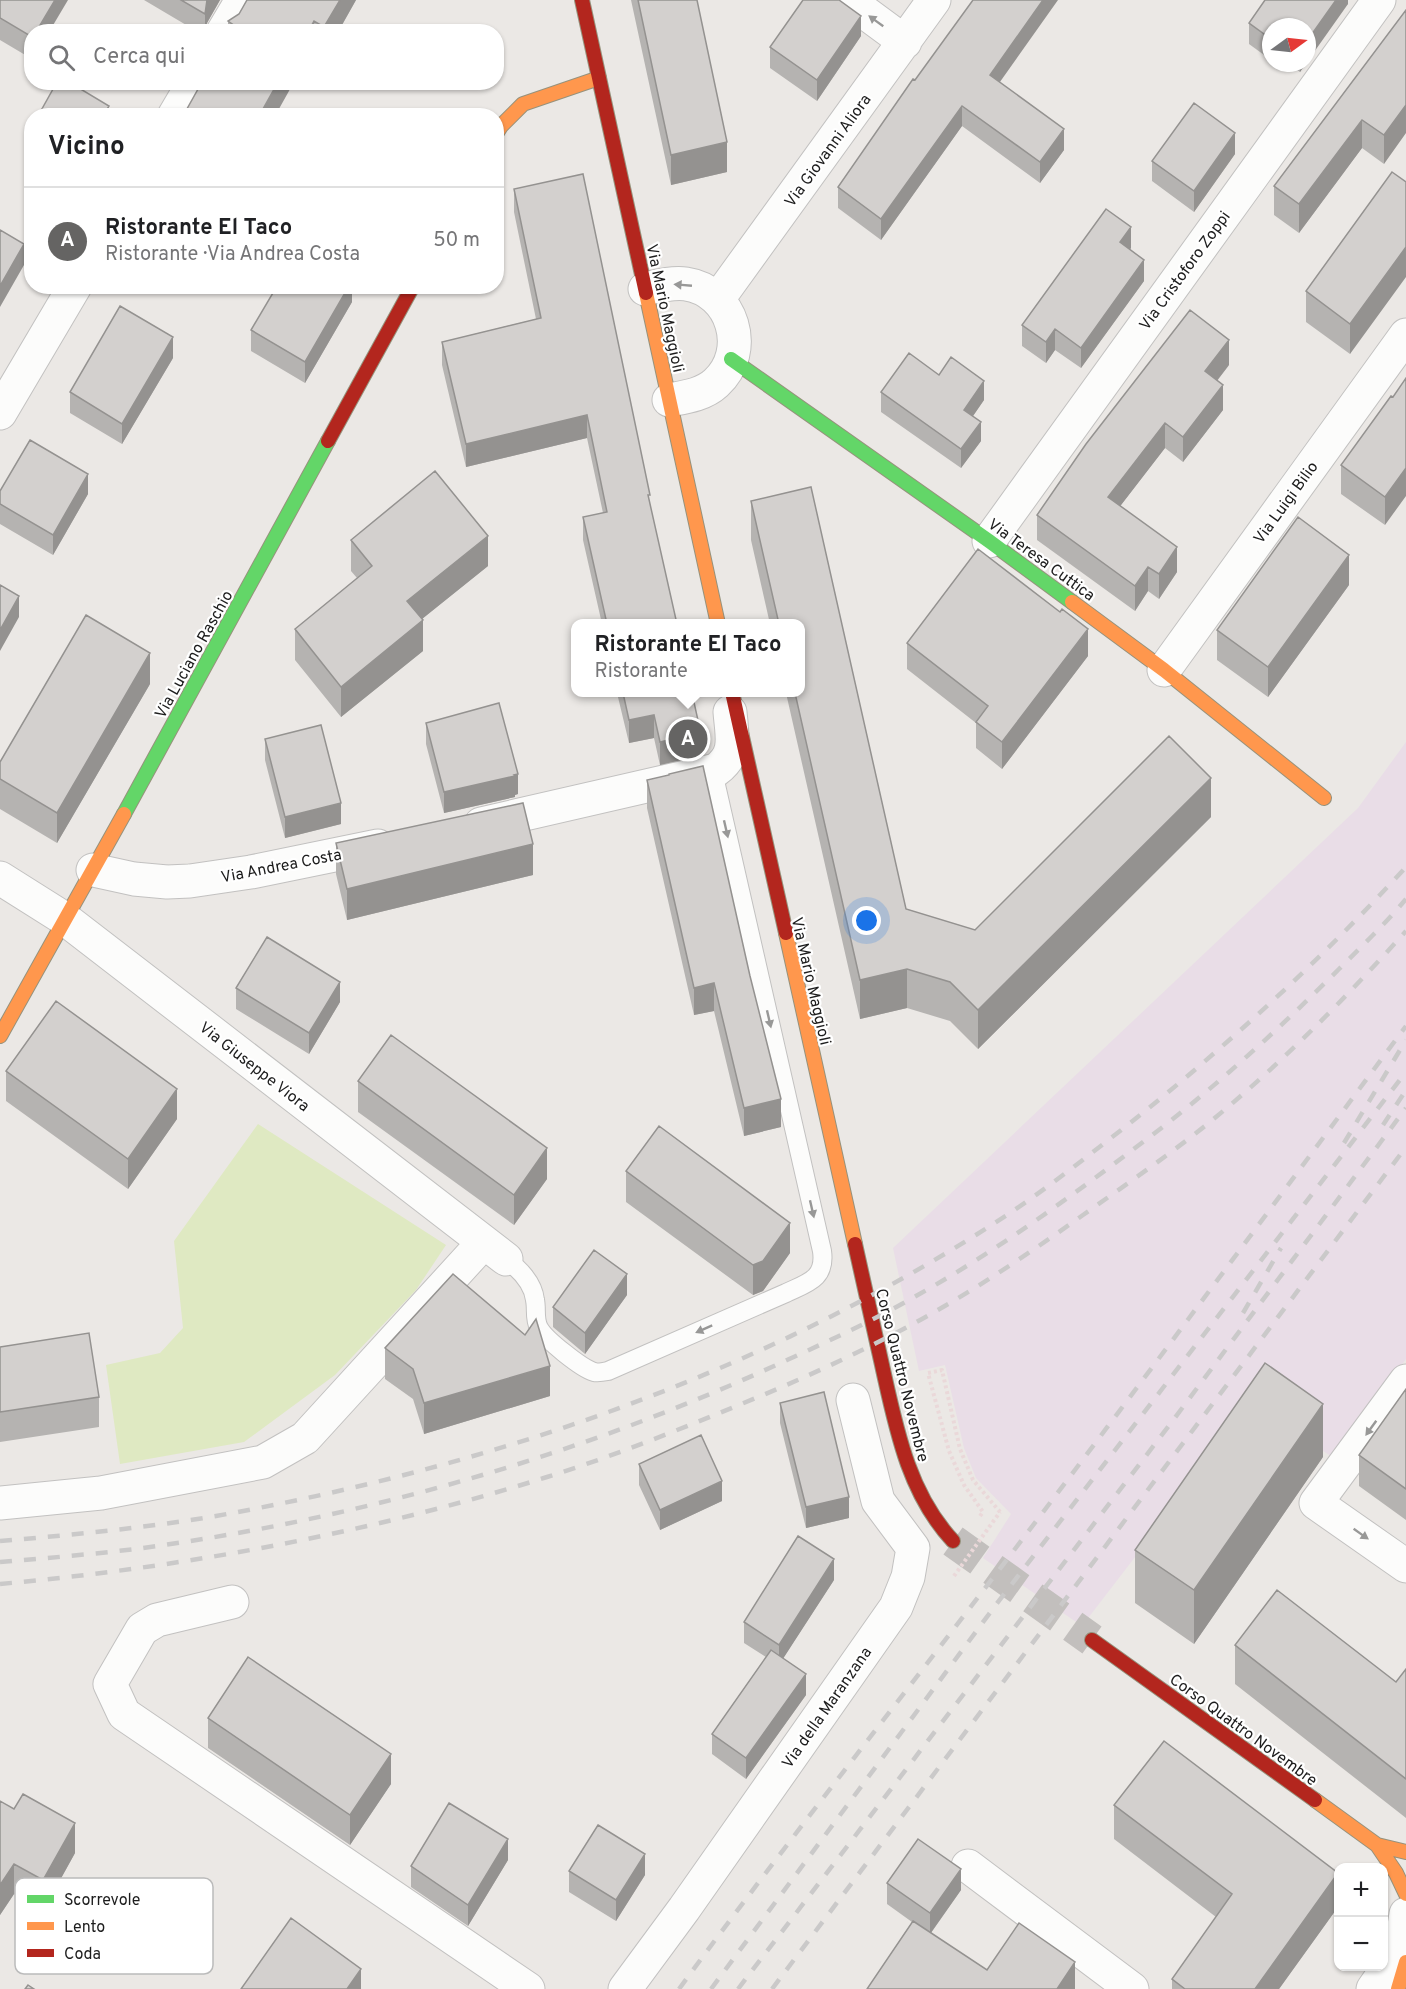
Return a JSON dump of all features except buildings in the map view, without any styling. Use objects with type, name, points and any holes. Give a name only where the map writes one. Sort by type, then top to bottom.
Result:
[{"type":"street","points":[[228,24],[242,0]]},
{"type":"street","name":"Via Mario Maggioli","points":[[582,0],[717,619]]},
{"type":"street","points":[[848,0],[905,42]]},
{"type":"street","name":"Via Giovanni Aliora","points":[[718,299],[934,0]]},
{"type":"street","name":"Via Cristoforo Zoppi","points":[[989,541],[1378,0]]},
{"type":"street","points":[[504,123],[523,104],[599,78]]},
{"type":"street","points":[[179,108],[189,90]]},
{"type":"street","points":[[645,289],[686,284],[703,289],[718,299],[728,313],[734,331],[735,351],[728,369],[716,384],[699,394],[669,400]]},
{"type":"street","points":[[0,413],[70,294]]},
{"type":"street","name":"Via Luciano Raschio","points":[[0,1036],[409,294]]},
{"type":"street","name":"Via Luigi Bilio","points":[[1164,669],[1406,334]]},
{"type":"street","name":"Via Teresa Cuttica","points":[[732,359],[989,541],[1164,669],[1324,798]]},
{"type":"street","points":[[456,830],[713,772],[724,764],[731,752],[730,697]]},
{"type":"street","name":"Via Mario Maggioli","points":[[731,697],[862,1277]]},
{"type":"street","name":"Via Andrea Costa","points":[[93,870],[134,879],[167,882],[190,881],[251,872],[411,840]]},
{"type":"street","name":"Via Giuseppe Viora","points":[[0,878],[65,919],[495,1250]]},
{"type":"street","points":[[0,1503],[101,1493],[263,1462],[305,1438],[495,1250]]},
{"type":"street","name":"Corso Quattro Novembre","points":[[862,1277],[904,1458],[923,1502],[953,1540]]},
{"type":"street","points":[[1406,1381],[1316,1503],[1406,1566]]},
{"type":"street","name":"Via della Maranzana","points":[[625,1989],[684,1909],[896,1607],[908,1577],[913,1548],[878,1501],[853,1400]]},
{"type":"street","points":[[232,1602],[157,1620],[142,1629],[110,1684],[124,1714],[528,1989]]},
{"type":"street","name":"Corso Quattro Novembre","points":[[1092,1640],[1377,1845]]},
{"type":"street","points":[[1377,1845],[1406,1852]]},
{"type":"street","points":[[1373,1989],[1395,1953],[1403,1931],[1405,1902],[1396,1873],[1377,1845]]},
{"type":"street","points":[[968,1866],[1132,1989]]},
{"type":"street","points":[[1398,1989],[1406,1962]]},
{"type":"lane","points":[[495,1250],[519,1270],[531,1286],[540,1330],[585,1367],[601,1372],[786,1293],[805,1284],[820,1272],[823,1261],[822,1251],[713,772]]},
{"type":"path","points":[[954,1576],[1000,1512],[973,1480],[960,1449],[942,1370],[928,1373],[949,1451],[964,1485],[984,1512],[974,1523]]},
{"type":"shaded area","points":[[1406,742],[1406,1359],[1334,1458],[1252,1405],[1082,1626],[983,1558],[1011,1514],[976,1478],[964,1448],[945,1365],[919,1371],[893,1248],[1358,808]]},
{"type":"green space","points":[[258,1124],[446,1245],[416,1290],[335,1375],[244,1442],[120,1464],[106,1365],[160,1353],[183,1328],[174,1241]]},
{"type":"tunnel","points":[[953,1541],[1092,1640]]},
{"type":"railway","points":[[0,1541],[108,1531],[216,1516],[320,1495],[424,1470],[526,1440],[627,1405],[726,1366],[822,1321],[916,1271],[1007,1215],[1054,1182],[1166,1094],[1273,1001],[1374,902],[1406,867]]},
{"type":"railway","points":[[0,1562],[143,1548],[226,1535],[391,1500],[472,1478],[632,1425],[710,1394],[868,1322],[945,1279],[1001,1244],[1109,1168],[1162,1127],[1215,1085],[1290,1016],[1373,935],[1406,899]]},
{"type":"railway","points":[[0,1584],[139,1568],[208,1557],[345,1531],[413,1515],[480,1497],[595,1461],[642,1444],[830,1366],[922,1319],[984,1282],[1175,1149],[1232,1104],[1284,1057],[1406,931]]},
{"type":"railway","points":[[679,1989],[785,1847],[1077,1467],[1406,1026]]},
{"type":"railway","points":[[1344,1143],[1406,1040]]},
{"type":"railway","points":[[711,1989],[995,1606],[1406,1072]]},
{"type":"railway","points":[[1383,1125],[1406,1090]]},
{"type":"railway","points":[[738,1989],[1171,1423],[1406,1108]]},
{"type":"railway","points":[[772,1989],[1406,1147]]},
{"type":"railway","points":[[1243,1313],[1281,1248]]},
{"type":"traffic: fast","points":[[731,359],[1072,602]]},
{"type":"traffic: fast","points":[[124,814],[328,441]]},
{"type":"traffic: slow","points":[[504,123],[523,104],[599,78]]},
{"type":"traffic: slow","points":[[646,293],[717,619]]},
{"type":"traffic: slow","points":[[1072,602],[1164,670],[1324,798]]},
{"type":"traffic: slow","points":[[0,1036],[124,814]]},
{"type":"traffic: slow","points":[[786,933],[855,1244]]},
{"type":"traffic: slow","points":[[1315,1800],[1377,1845],[1406,1852]]},
{"type":"traffic: slow","points":[[1377,1845],[1396,1873],[1406,1894]]},
{"type":"traffic: slow","points":[[1398,1989],[1406,1962]]},
{"type":"traffic: jam","points":[[582,0],[646,293]]},
{"type":"traffic: jam","points":[[328,441],[409,294]]},
{"type":"traffic: jam","points":[[733,697],[786,933]]},
{"type":"traffic: jam","points":[[855,1244],[893,1412],[906,1459],[925,1502],[953,1541]]},
{"type":"traffic: jam","points":[[1092,1640],[1315,1800]]},
{"type":"place","name":"Ristorante El Taco","points":[[688,739]]}]
